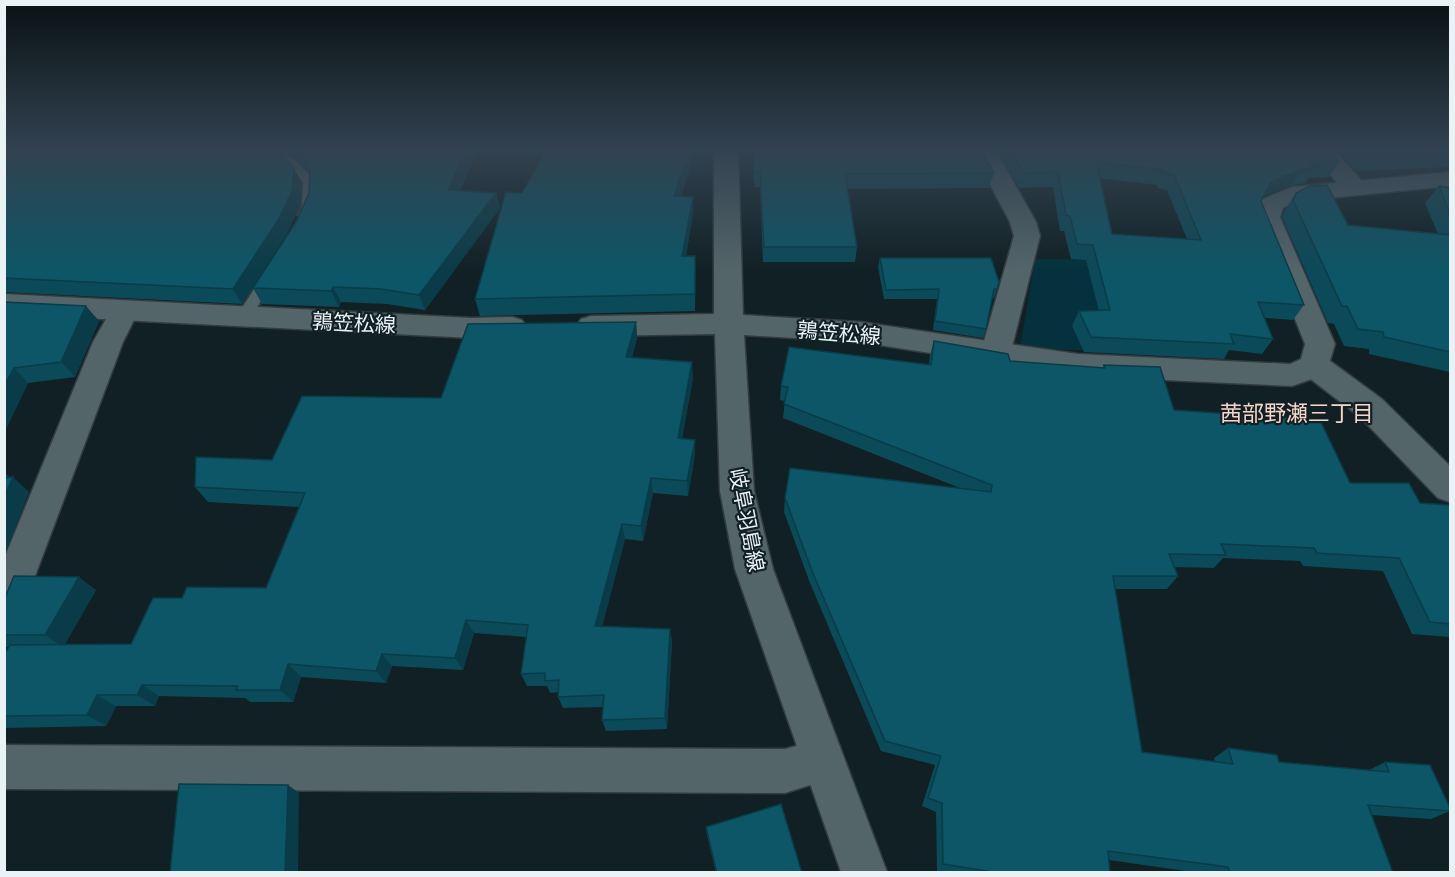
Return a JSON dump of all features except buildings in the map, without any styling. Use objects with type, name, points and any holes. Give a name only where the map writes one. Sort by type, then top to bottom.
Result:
[{"type":"main road","name":"岐阜羽島線","points":[[727,190],[729,324],[737,491],[754,569],[864,873]]},
{"type":"main road","points":[[995,355],[1027,236],[1023,222],[1005,190]]},
{"type":"main road","points":[[1335,190],[1292,194],[1272,204],[1267,217],[1320,344],[1315,366],[1371,408],[1450,488]]},
{"type":"main road","name":"鶉笠松線","points":[[4,304],[124,312],[472,328],[729,324],[860,332],[995,355],[1078,365],[1292,375],[1315,366]]},
{"type":"main road","points":[[4,608],[108,342],[124,312]]},
{"type":"main road","points":[[4,767],[785,771],[823,761]]},
{"type":"lane","points":[[299,226],[308,207],[309,190]]},
{"type":"lane","points":[[243,318],[278,263]]},
{"type":"shaded area","points":[[1035,259],[1118,260],[1140,357],[1130,352],[1020,348]]},
{"type":"district","name":"茜部野瀬三丁目","points":[[1297,413]]}]
